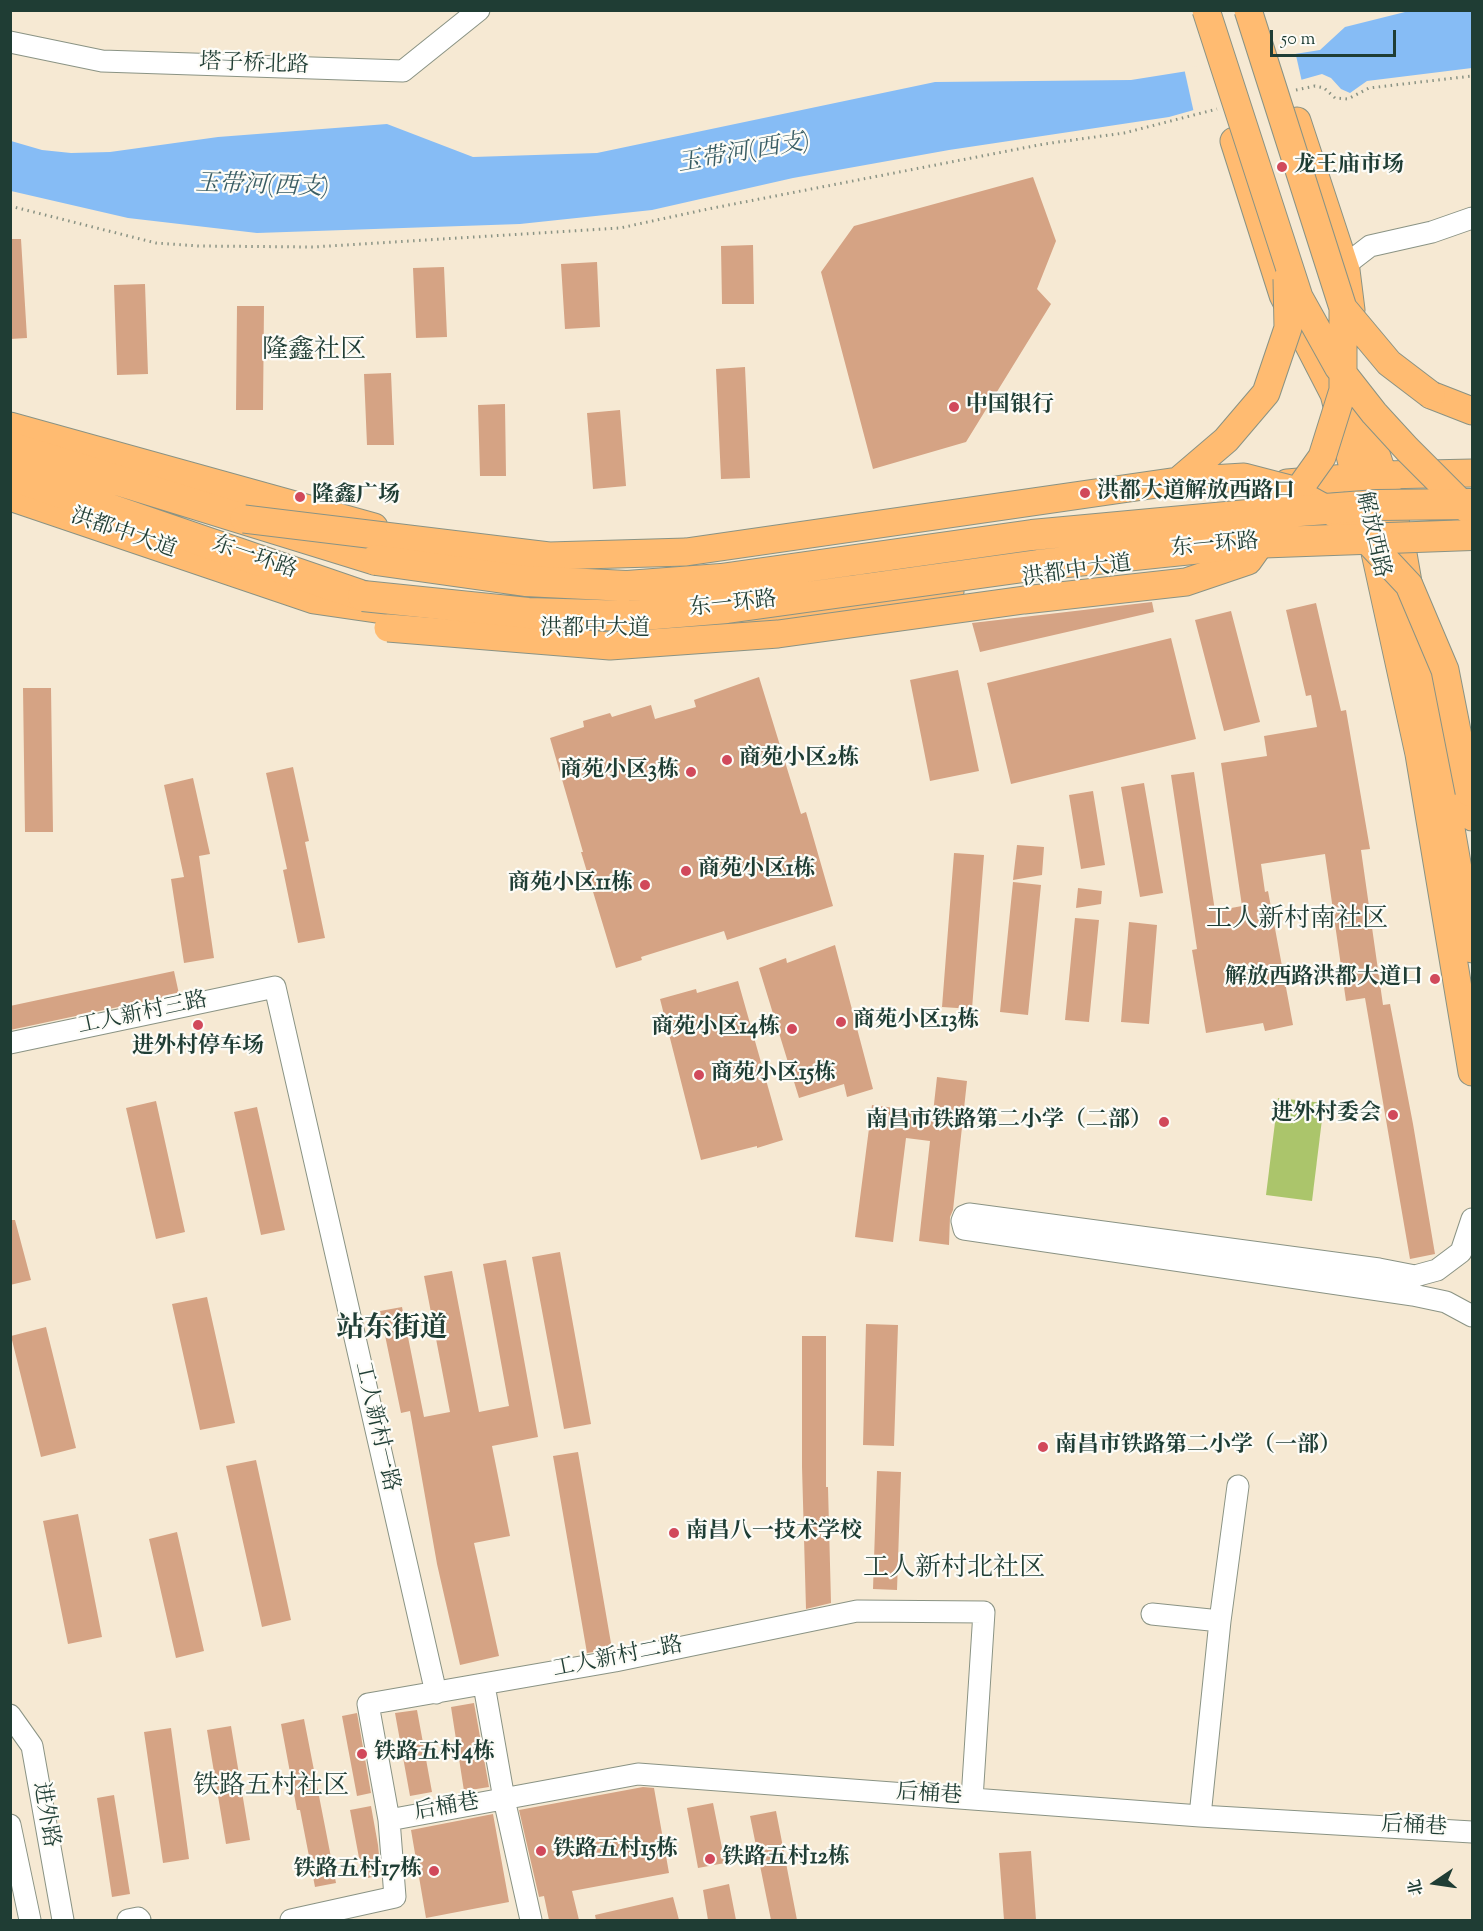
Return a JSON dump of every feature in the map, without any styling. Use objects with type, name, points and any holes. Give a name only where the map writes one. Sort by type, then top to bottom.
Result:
[{"type":"highway","name":"东一环路","points":[[10,447],[376,560],[525,581],[627,586],[721,579],[1032,535],[1365,506],[1473,504]]},
{"type":"highway","name":"东一环路","points":[[10,475],[363,596],[528,613],[631,616],[716,609],[1038,565],[1250,543],[1473,535]]},
{"type":"main road","points":[[1263,10],[1265,131],[1283,295],[1346,398]]},
{"type":"main road","points":[[1219,13],[1265,131],[1344,266],[1354,340],[1346,398]]},
{"type":"main road","points":[[1219,13],[1299,297],[1338,367],[1374,413],[1407,449],[1467,509],[1473,512]]},
{"type":"main road","points":[[1219,13],[1343,308],[1389,363],[1431,395],[1473,411]]},
{"type":"main road","name":"解放西路","points":[[1219,13],[1265,131],[1370,476],[1402,548],[1473,949]]},
{"type":"main road","points":[[1178,481],[1226,440],[1266,393],[1288,328],[1287,260]]},
{"type":"main road","points":[[10,508],[275,604],[388,628],[610,646],[778,634],[1024,600],[1186,582],[1248,561],[1322,457],[1343,390],[1343,308]]},
{"type":"main road","points":[[10,426],[360,523],[507,561],[606,564],[702,559],[960,518],[1192,491],[1370,476],[1470,472]]},
{"type":"main road","name":"解放西路","points":[[1370,476],[1374,548],[1419,754],[1473,1072]]},
{"type":"main road","points":[[244,519],[549,556],[686,552],[1178,481],[1244,477],[1290,489],[1350,522],[1409,585],[1445,670],[1471,804]]},
{"type":"main road","name":"洪都中大道","points":[[10,497],[314,600],[553,634],[608,635],[709,626],[1145,563],[1254,552],[1402,548],[1473,542]]},
{"type":"main road","points":[[1471,804],[1473,763]]},
{"type":"street","name":"塔子桥北路","points":[[10,42],[102,61],[403,71],[479,10]]},
{"type":"street","points":[[1344,266],[1370,246],[1432,232],[1473,218]]},
{"type":"street","name":"工人新村三路","points":[[10,1043],[275,987]]},
{"type":"street","name":"工人新村一路","points":[[275,987],[436,1693]]},
{"type":"street","points":[[1473,1219],[1461,1252],[1437,1270],[1415,1276],[1379,1269],[969,1214],[964,1216],[962,1221],[964,1229],[1413,1295],[1446,1302],[1473,1316]]},
{"type":"street","points":[[1200,1816],[1220,1621],[1238,1486]]},
{"type":"street","name":"工人新村二路","points":[[291,1920],[395,1897],[389,1820],[368,1704],[615,1661],[857,1611],[984,1612],[972,1799]]},
{"type":"street","points":[[1152,1614],[1220,1621]]},
{"type":"street","points":[[484,1684],[504,1799],[531,1920]]},
{"type":"street","name":"进外路","points":[[10,1715],[32,1746],[63,1920]]},
{"type":"street","name":"后桶巷","points":[[389,1820],[638,1774],[1200,1816],[1473,1832]]},
{"type":"street","name":"进外路","points":[[10,1825],[30,1920]]},
{"type":"street","points":[[128,1920],[138,1918],[140,1920]]},
{"type":"path","points":[[1292,91],[1315,86],[1324,88],[1335,98],[1348,99],[1369,88],[1473,76]]},
{"type":"path","points":[[10,206],[156,243],[199,246],[313,247],[620,228],[1044,144],[1124,133],[1224,107]]},
{"type":"green space","points":[[1278,1098],[1324,1103],[1312,1201],[1266,1195]]},
{"type":"water","name":"玉带河(西支)","points":[[1409,11],[1472,11],[1472,68],[1367,81],[1350,93],[1322,74],[1169,117],[949,150],[793,178],[652,210],[520,224],[257,233],[128,218],[11,191],[11,141],[42,150],[71,153],[110,152],[218,137],[387,124],[473,157],[597,153],[935,82],[1131,80],[1320,50],[1345,27]]},
{"type":"pier","points":[[1295,51],[1302,82],[1194,113],[1184,68]]},
{"type":"building","points":[[1033,177],[1056,241],[1037,289],[1051,304],[966,442],[873,469],[821,272],[854,226]]},
{"type":"building","points":[[10,239],[21,239],[27,338],[10,339]]},
{"type":"building","points":[[753,245],[754,304],[722,304],[721,246]]},
{"type":"building","points":[[597,262],[600,327],[565,329],[561,264]]},
{"type":"building","points":[[444,267],[447,337],[416,338],[413,268]]},
{"type":"building","points":[[145,284],[148,374],[117,375],[114,285]]},
{"type":"building","points":[[237,306],[264,306],[263,410],[236,410]]},
{"type":"building","points":[[745,367],[750,478],[721,479],[716,369]]},
{"type":"building","points":[[391,373],[394,445],[367,445],[364,374]]},
{"type":"building","points":[[505,404],[506,476],[480,476],[478,405]]},
{"type":"building","points":[[620,410],[626,486],[593,489],[587,413]]},
{"type":"building","points":[[1152,602],[1154,612],[980,652],[972,623]]},
{"type":"building","points":[[1316,603],[1341,711],[1346,710],[1370,849],[1361,850],[1383,1005],[1390,1004],[1435,1254],[1410,1259],[1365,998],[1346,1001],[1325,854],[1261,864],[1293,1025],[1265,1031],[1263,1023],[1206,1033],[1192,950],[1197,949],[1171,775],[1194,772],[1215,911],[1242,906],[1221,763],[1267,756],[1264,736],[1317,727],[1311,695],[1306,696],[1286,610]]},
{"type":"building","points":[[1231,611],[1260,722],[1224,731],[1195,620]]},
{"type":"building","points":[[1171,638],[1196,739],[1011,784],[987,683]]},
{"type":"building","points":[[958,670],[979,771],[930,781],[910,680]]},
{"type":"building","points":[[759,677],[801,814],[806,812],[833,906],[727,940],[724,931],[641,957],[642,960],[616,968],[550,738],[584,727],[583,721],[610,713],[612,717],[651,705],[655,719],[696,707],[694,700]]},
{"type":"building","points":[[23,688],[51,688],[53,832],[25,832]]},
{"type":"building","points":[[293,767],[309,841],[305,842],[325,938],[298,943],[283,870],[287,869],[266,773]]},
{"type":"building","points":[[193,778],[210,854],[199,856],[214,958],[184,963],[171,879],[184,877],[164,785]]},
{"type":"building","points":[[1144,783],[1163,893],[1140,897],[1121,787]]},
{"type":"building","points":[[1093,791],[1105,865],[1081,869],[1069,795]]},
{"type":"building","points":[[1017,845],[1044,847],[1042,875],[1013,880]]},
{"type":"building","points":[[954,853],[984,855],[972,1009],[942,1007]]},
{"type":"building","points":[[1013,882],[1041,885],[1028,1015],[1000,1012]]},
{"type":"building","points":[[1078,888],[1102,891],[1101,904],[1076,908]]},
{"type":"building","points":[[1075,918],[1099,920],[1089,1022],[1065,1020]]},
{"type":"building","points":[[1129,922],[1157,925],[1149,1024],[1121,1022]]},
{"type":"building","points":[[835,945],[873,1089],[847,1097],[844,1084],[799,1098],[759,968],[786,958],[787,963]]},
{"type":"building","points":[[174,971],[179,994],[10,1030],[10,1006]]},
{"type":"building","points":[[738,981],[783,1140],[701,1160],[660,999],[696,989],[697,993]]},
{"type":"building","points":[[937,1077],[967,1081],[953,1210],[950,1217],[949,1245],[919,1241],[930,1141],[906,1138],[893,1242],[855,1237],[872,1105],[933,1113]]},
{"type":"building","points":[[156,1101],[185,1232],[156,1239],[126,1108]]},
{"type":"building","points":[[257,1107],[285,1230],[261,1235],[234,1112]]},
{"type":"building","points":[[10,1220],[15,1220],[31,1280],[10,1285]]},
{"type":"building","points":[[560,1252],[591,1424],[564,1429],[532,1257]]},
{"type":"building","points":[[506,1260],[538,1437],[492,1446],[510,1536],[474,1543],[499,1656],[460,1665],[437,1564],[410,1411],[401,1413],[380,1311],[402,1307],[424,1417],[450,1412],[424,1276],[452,1271],[479,1412],[509,1406],[483,1264]]},
{"type":"building","points":[[207,1297],[235,1423],[200,1430],[172,1304]]},
{"type":"building","points":[[866,1324],[898,1325],[894,1446],[863,1445]]},
{"type":"building","points":[[46,1327],[76,1448],[41,1457],[11,1336]]},
{"type":"building","points":[[802,1336],[826,1336],[826,1487],[828,1487],[831,1603],[806,1609],[802,1467]]},
{"type":"building","points":[[578,1452],[612,1649],[587,1653],[553,1456]]},
{"type":"building","points":[[256,1460],[291,1620],[262,1627],[226,1466]]},
{"type":"building","points":[[877,1471],[901,1472],[897,1590],[873,1589]]},
{"type":"building","points":[[78,1514],[102,1637],[68,1644],[43,1521]]},
{"type":"building","points":[[177,1532],[204,1651],[176,1658],[149,1539]]},
{"type":"building","points":[[474,1703],[489,1787],[464,1791],[451,1707]]},
{"type":"building","points":[[417,1710],[432,1792],[410,1796],[395,1713]]},
{"type":"building","points":[[357,1713],[371,1793],[357,1796],[342,1716]]},
{"type":"building","points":[[304,1719],[336,1883],[315,1887],[300,1810],[297,1810],[281,1724]]},
{"type":"building","points":[[231,1726],[250,1840],[226,1844],[207,1730]]},
{"type":"building","points":[[171,1728],[189,1859],[163,1863],[144,1732]]},
{"type":"building","points":[[643,1787],[654,1788],[669,1873],[572,1891],[579,1920],[549,1920],[544,1896],[539,1897],[519,1810]]},
{"type":"building","points":[[114,1795],[130,1894],[112,1897],[97,1798]]},
{"type":"building","points":[[713,1803],[725,1863],[698,1868],[687,1808]]},
{"type":"building","points":[[371,1806],[381,1875],[363,1879],[350,1810]]},
{"type":"building","points":[[776,1811],[797,1920],[771,1920],[750,1816]]},
{"type":"building","points":[[493,1814],[509,1902],[426,1918],[411,1830]]},
{"type":"building","points":[[1031,1851],[1036,1920],[1004,1920],[999,1853]]},
{"type":"building","points":[[729,1884],[736,1920],[708,1920],[703,1890]]},
{"type":"building","points":[[673,1897],[679,1920],[596,1920],[595,1915]]},
{"type":"place","name":"龙王庙市场","points":[[1282,167]]},
{"type":"place","name":"中国银行","points":[[954,407]]},
{"type":"place","name":"洪都大道解放西路口","points":[[1085,493]]},
{"type":"place","name":"隆鑫广场","points":[[300,497]]},
{"type":"place","name":"商苑小区2栋","points":[[727,760]]},
{"type":"place","name":"商苑小区3栋","points":[[691,772]]},
{"type":"place","name":"商苑小区1栋","points":[[686,871]]},
{"type":"place","name":"商苑小区11栋","points":[[645,885]]},
{"type":"place","name":"解放西路洪都大道口","points":[[1435,979]]},
{"type":"place","name":"商苑小区13栋","points":[[841,1022]]},
{"type":"place","name":"进外村停车场","points":[[198,1025]]},
{"type":"place","name":"商苑小区14栋","points":[[792,1029]]},
{"type":"place","name":"商苑小区15栋","points":[[699,1075]]},
{"type":"place","name":"进外村委会","points":[[1393,1115]]},
{"type":"place","name":"南昌市铁路第二小学（二部）","points":[[1164,1122]]},
{"type":"place","name":"南昌市铁路第二小学（一部）","points":[[1043,1447]]},
{"type":"place","name":"南昌八一技术学校","points":[[674,1533]]},
{"type":"place","name":"铁路五村4栋","points":[[362,1754]]},
{"type":"place","name":"铁路五村15栋","points":[[541,1851]]},
{"type":"place","name":"铁路五村12栋","points":[[710,1859]]},
{"type":"place","name":"铁路五村17栋","points":[[434,1871]]},
{"type":"district","name":"隆鑫社区","points":[[314,353]]},
{"type":"district","name":"工人新村南社区","points":[[1297,922]]},
{"type":"district","name":"站东街道","points":[[392,1331]]},
{"type":"district","name":"工人新村北社区","points":[[954,1571]]},
{"type":"district","name":"铁路五村社区","points":[[271,1789]]}]
